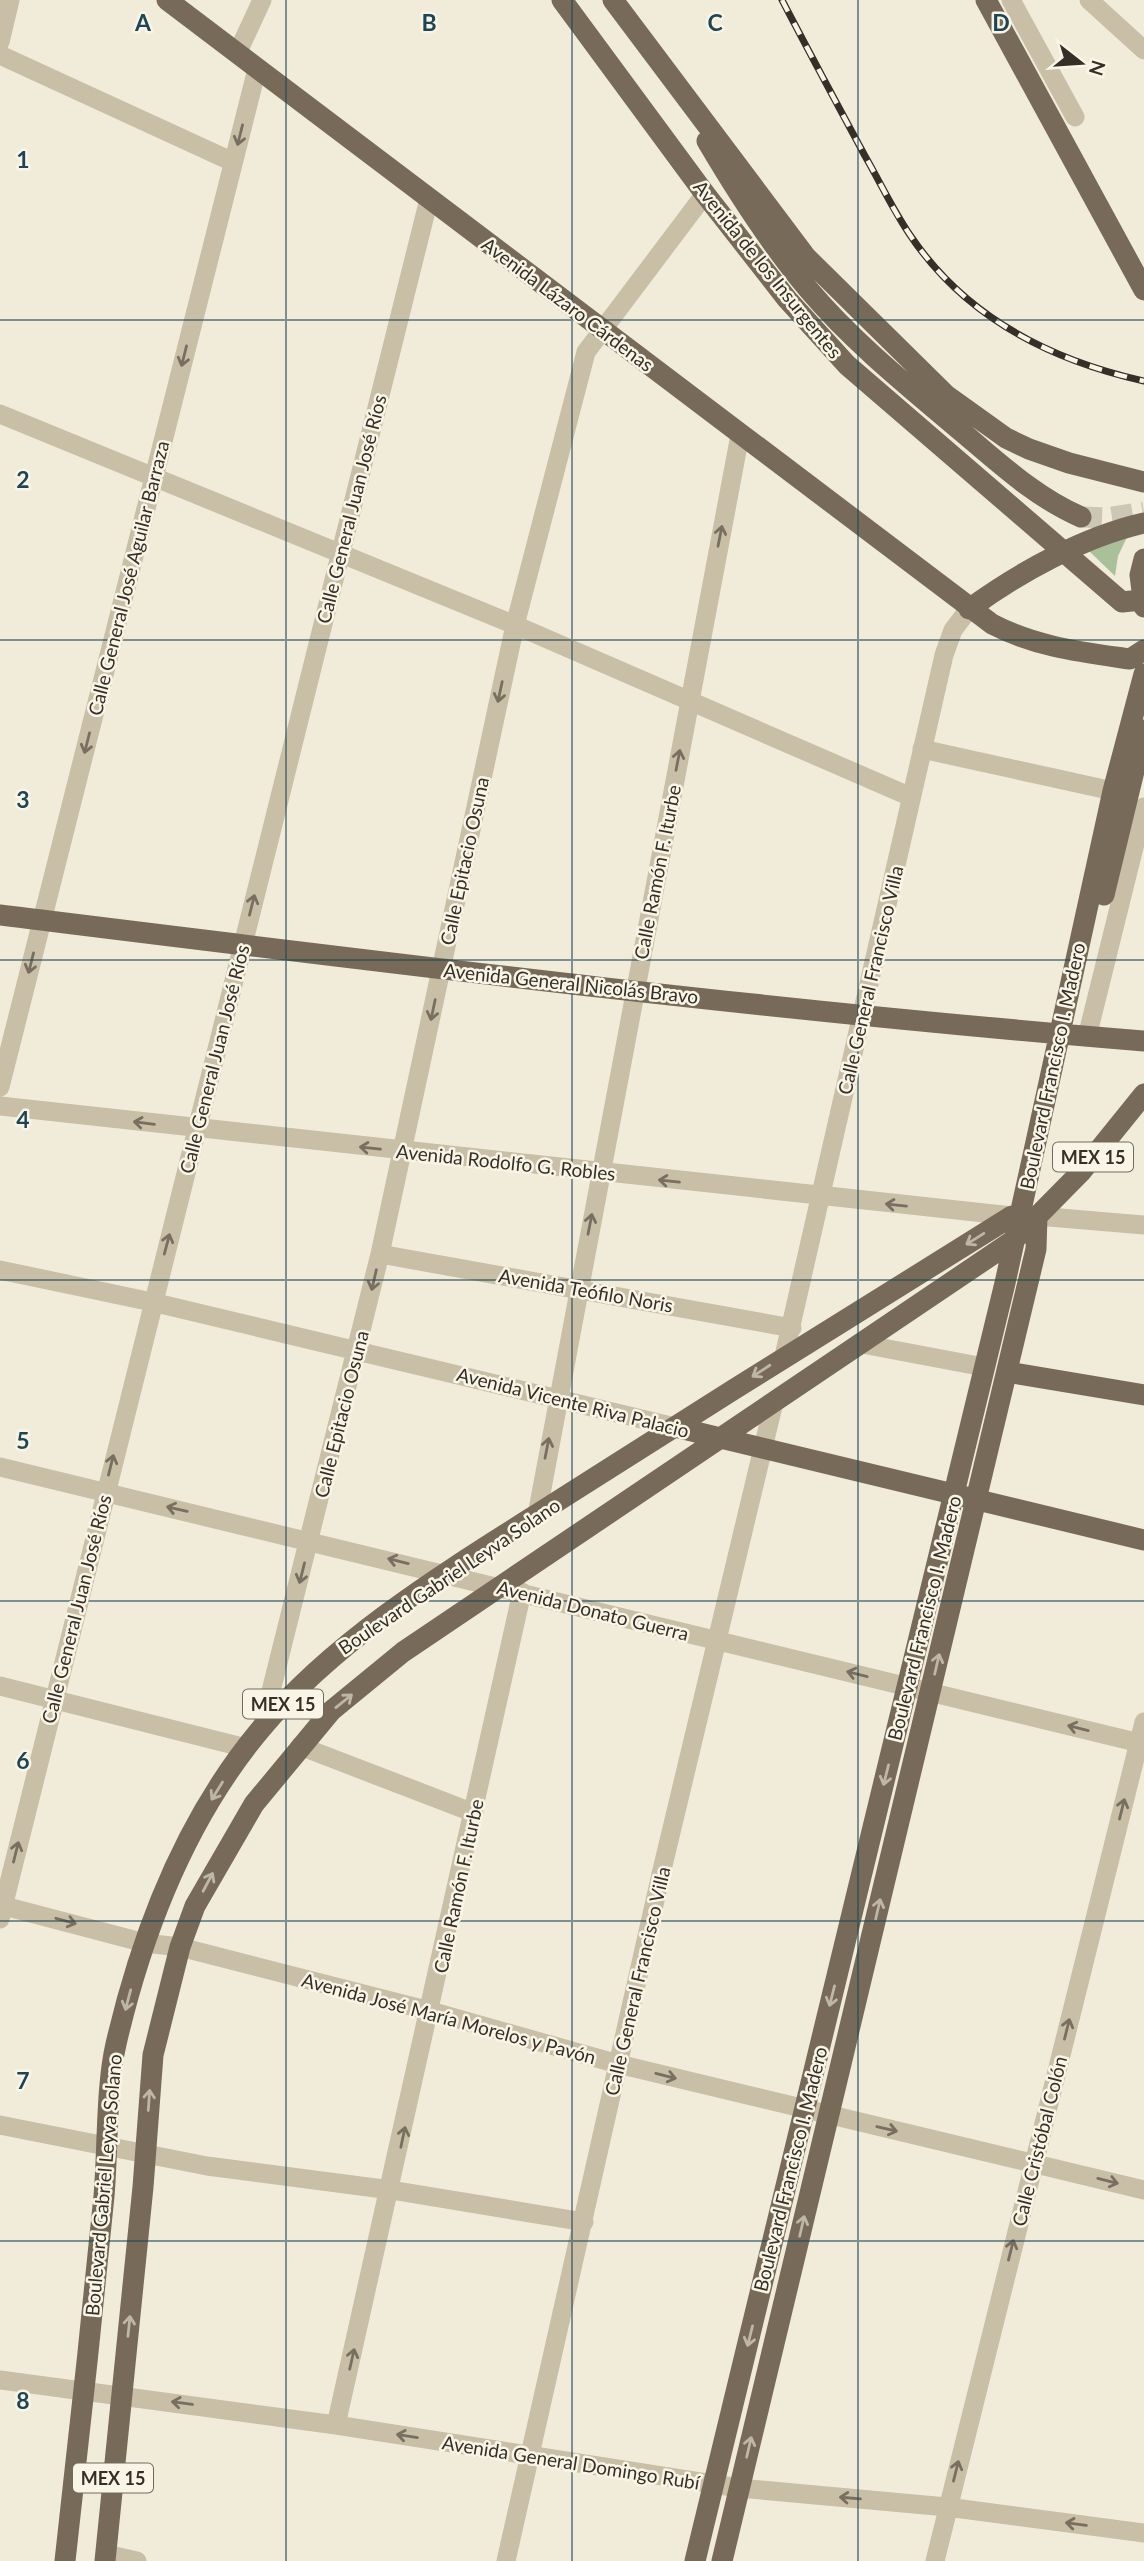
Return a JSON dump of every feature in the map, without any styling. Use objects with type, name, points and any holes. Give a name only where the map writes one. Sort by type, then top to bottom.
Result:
[{"type":"main road","name":"Avenida Lázaro Cárdenas","points":[[167,0],[969,609],[1011,634],[1041,645],[1130,659],[1144,650]]},
{"type":"main road","name":"Avenida de los Insurgentes","points":[[562,0],[705,194],[787,299],[847,365],[1122,602],[1143,603]]},
{"type":"main road","name":"Avenida de los Insurgentes","points":[[613,0],[800,249],[946,395],[979,421],[1029,449],[1069,463],[1144,482]]},
{"type":"main road","points":[[986,0],[1144,290]]},
{"type":"main road","points":[[667,71],[732,183],[810,292],[870,351],[1023,483],[1053,505],[1081,517]]},
{"type":"main road","points":[[969,609],[1003,584],[1126,527],[1144,523]]},
{"type":"main road","points":[[1143,603],[1140,575],[1144,559]]},
{"type":"main road","name":"Boulevard Francisco I. Madero","points":[[722,2561],[1037,1249],[1023,1216],[1062,1016],[1113,791],[1144,674]]},
{"type":"main road","points":[[1060,1036],[1074,1017],[1144,730]]},
{"type":"main road","name":"Avenida General Nicolás Bravo","points":[[0,915],[243,942],[634,992],[1060,1036],[1144,1041]]},
{"type":"main road","name":"Boulevard Gabriel Leyva Solano","points":[[65,2561],[108,2148],[114,2050],[160,1901],[192,1831],[246,1748],[262,1727],[336,1653],[449,1574],[784,1356],[1023,1216],[1081,1172],[1144,1094]]},
{"type":"main road","name":"Boulevard Gabriel Leyva Solano","points":[[106,2557],[146,2155],[153,2055],[180,1947],[195,1906],[224,1851],[254,1804],[331,1711],[403,1652],[512,1590],[774,1402],[1014,1240],[1023,1216]]},
{"type":"main road","name":"Boulevard Francisco I. Madero","points":[[695,2561],[1014,1240]]},
{"type":"main road","points":[[1007,1372],[1144,1395]]},
{"type":"main road","name":"Avenida Vicente Riva Palacio","points":[[675,1427],[1144,1539]]},
{"type":"street","points":[[0,42],[10,0]]},
{"type":"street","points":[[237,54],[262,0]]},
{"type":"street","points":[[1011,0],[1075,117]]},
{"type":"street","points":[[1089,0],[1144,50]]},
{"type":"street","points":[[0,55],[233,162]]},
{"type":"street","name":"Calle General José Aguilar Barraza","points":[[0,1087],[257,69]]},
{"type":"street","name":"Calle Epitacio Osuna","points":[[262,1727],[358,1350],[404,1151],[515,625],[586,352],[601,328],[705,194]]},
{"type":"street","name":"Calle General Juan José Ríos","points":[[1,1910],[429,199]]},
{"type":"street","points":[[0,414],[515,625],[911,797]]},
{"type":"street","name":"Calle Ramón F. Iturbe","points":[[537,1515],[556,1398],[740,435]]},
{"type":"street","name":"Calle General Francisco Villa","points":[[784,1356],[944,655],[953,631],[969,609]]},
{"type":"street","points":[[922,749],[1113,791]]},
{"type":"street","name":"Boulevard Francisco I. Madero","points":[[1087,1037],[1144,807]]},
{"type":"street","name":"Avenida Rodolfo G. Robles","points":[[0,1106],[821,1198],[1144,1226]]},
{"type":"street","name":"Avenida Teófilo Noris","points":[[380,1254],[578,1287],[792,1328]]},
{"type":"street","name":"Avenida Vicente Riva Palacio","points":[[0,1270],[152,1302],[675,1427]]},
{"type":"street","points":[[862,1344],[984,1367]]},
{"type":"street","name":"Calle General Francisco Villa","points":[[506,2561],[618,2064],[774,1402]]},
{"type":"street","name":"Avenida Donato Guerra","points":[[0,1467],[310,1540],[1141,1744]]},
{"type":"street","name":"Calle Ramón F. Iturbe","points":[[336,2425],[474,1813],[512,1590]]},
{"type":"street","points":[[0,1686],[246,1748]]},
{"type":"street","name":"Calle Cristóbal Colón","points":[[934,2561],[1141,1744],[1144,1722]]},
{"type":"street","points":[[300,1746],[474,1813]]},
{"type":"street","name":"Avenida José María Morelos y Pavón","points":[[1,1910],[145,1943],[180,1947],[430,2011],[618,2064],[1144,2190]]},
{"type":"street","points":[[0,2125],[207,2166],[391,2190],[584,2222]]},
{"type":"street","name":"Avenida General Domingo Rubí","points":[[0,2379],[336,2425],[739,2488],[947,2507],[1144,2533]]},
{"type":"street","points":[[106,2557],[137,2561]]},
{"type":"green space","points":[[1130,531],[1118,556],[1115,576],[1089,551]]},
{"type":"tunnel","points":[[1081,517],[1107,518],[1144,512]]},
{"type":"railway","points":[[782,0],[892,206],[932,264],[983,312],[1012,331],[1076,361],[1144,381]]}]
